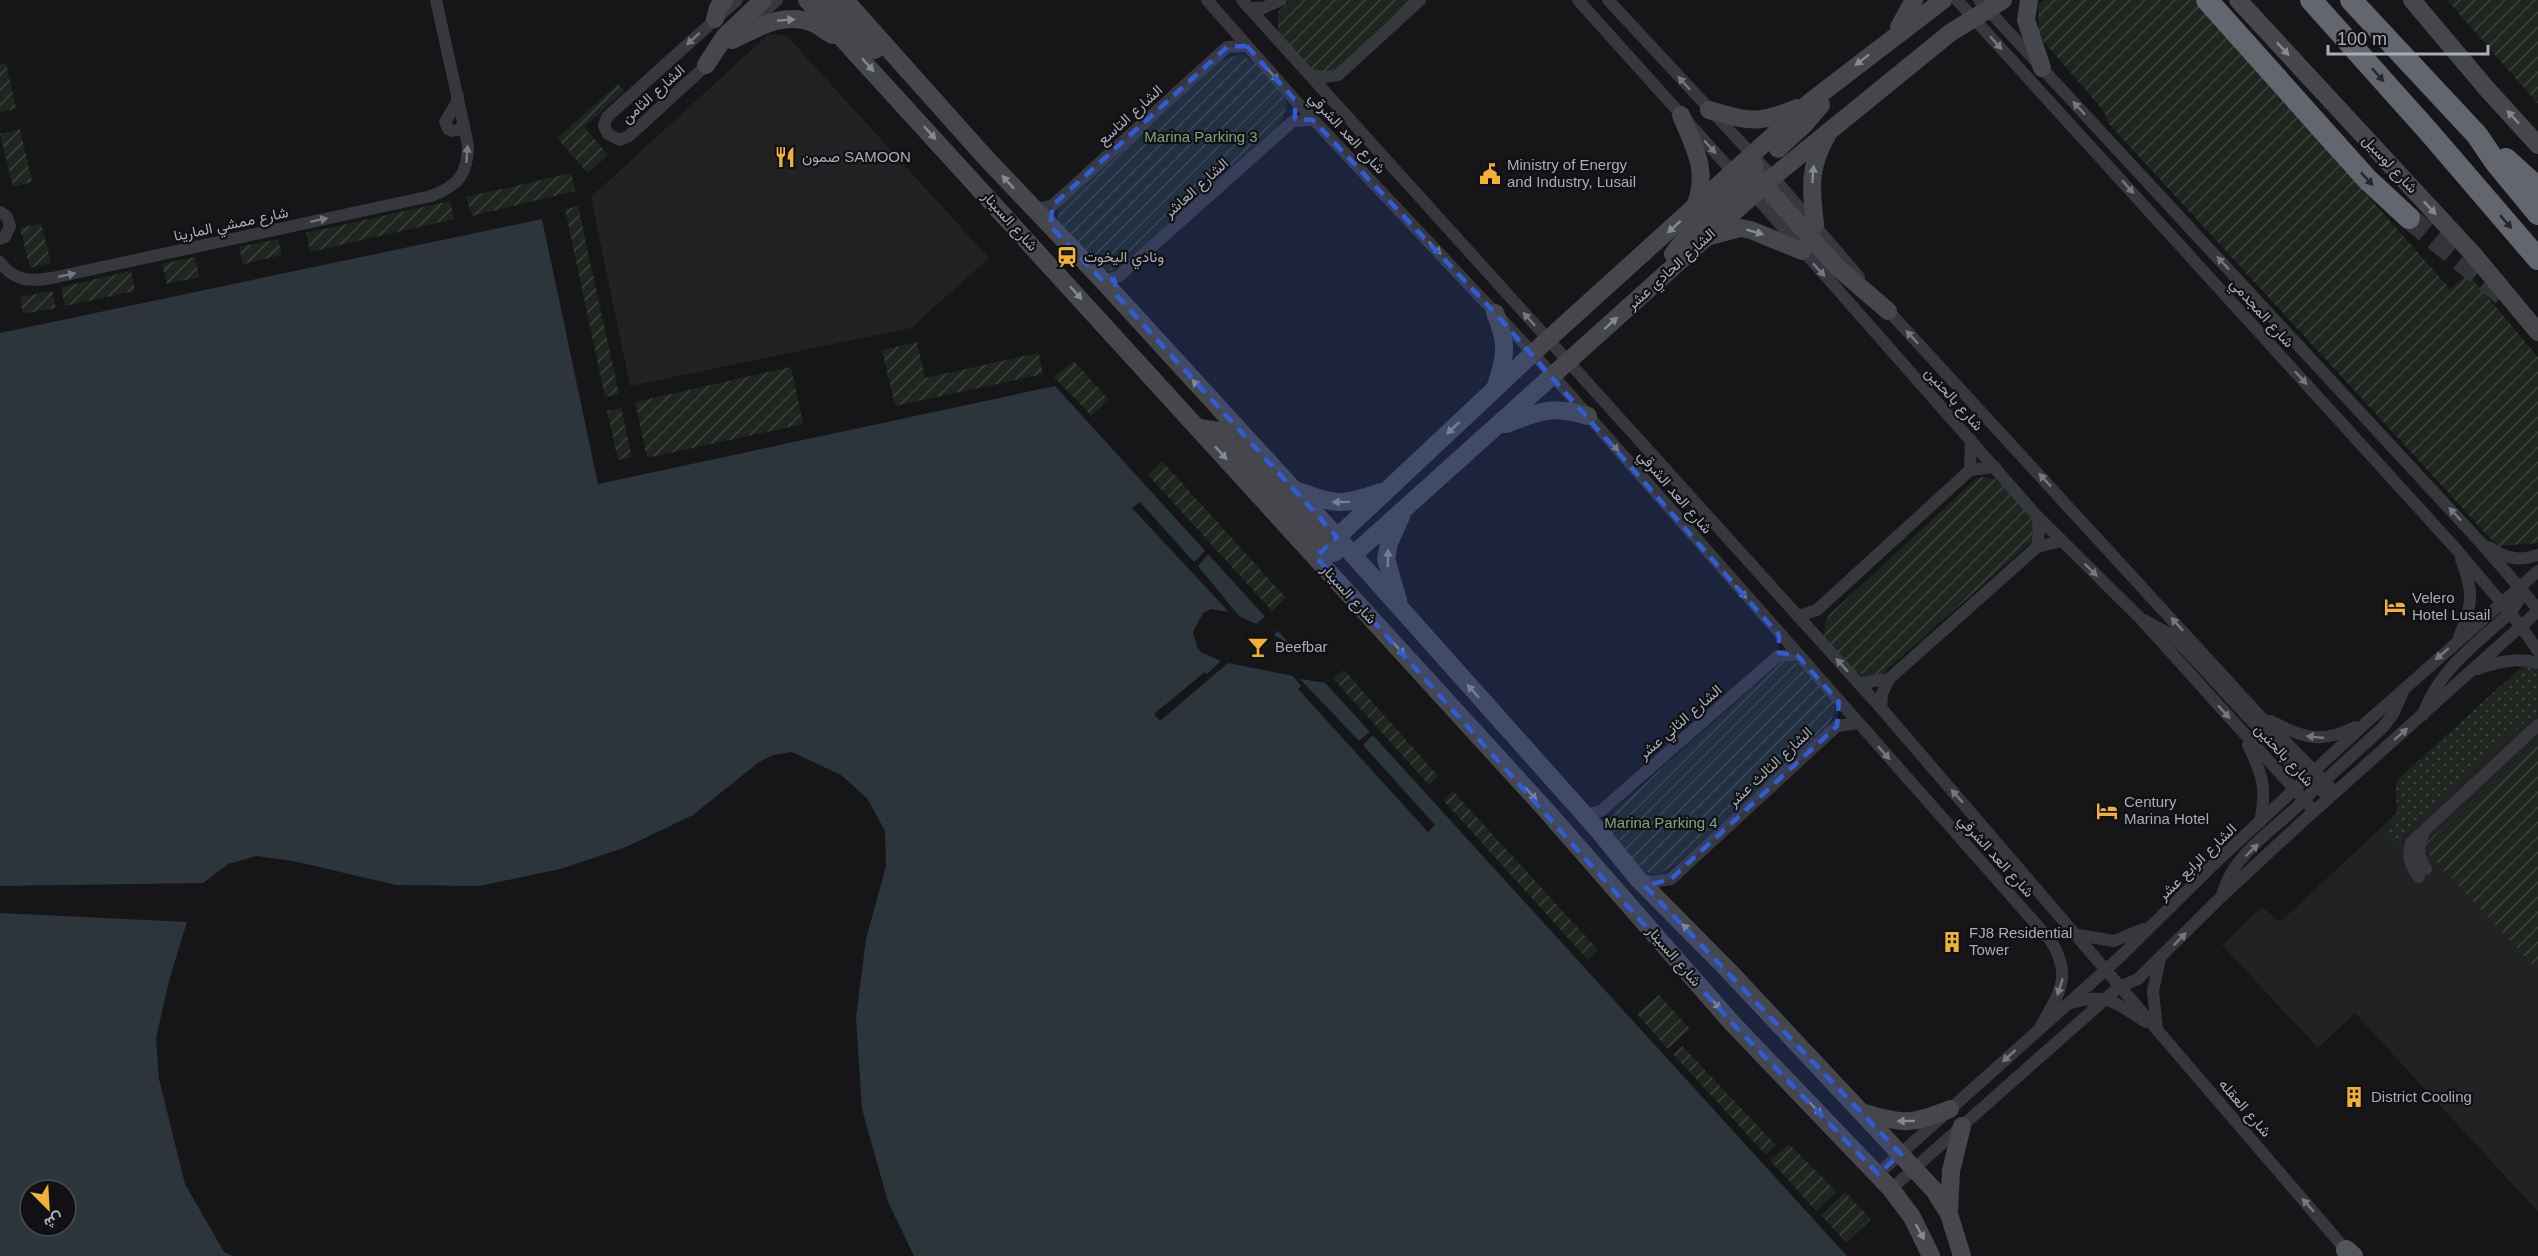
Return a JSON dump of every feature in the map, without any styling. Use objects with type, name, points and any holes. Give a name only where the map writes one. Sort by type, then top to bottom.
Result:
[{"type":"highway","points":[[2207,0],[2367,179],[2409,218]]},
{"type":"highway","points":[[2311,0],[2538,259]]},
{"type":"highway","points":[[2351,0],[2477,135],[2538,188]]},
{"type":"highway","points":[[2477,135],[2496,163],[2538,214]]},
{"type":"street","points":[[436,0],[458,94],[464,124],[461,129],[452,132],[445,122],[456,104],[458,94]]},
{"type":"street","points":[[715,19],[718,8],[724,0]]},
{"type":"street","name":"الشارع الثامن","points":[[737,0],[607,117],[604,126],[608,134],[620,140],[629,136],[777,0]]},
{"type":"street","points":[[706,65],[724,36],[763,0]]},
{"type":"street","name":"شارع السينار","points":[[807,0],[1199,428],[1220,431],[1326,547],[1545,809],[1731,1022],[1891,1189],[1917,1226],[1931,1256]]},
{"type":"street","points":[[828,0],[879,54],[904,64]]},
{"type":"street","name":"شارع السينار","points":[[845,0],[1050,226],[1111,279],[1117,296],[1294,490],[1326,547]]},
{"type":"street","points":[[857,0],[867,24]]},
{"type":"street","name":"شارع العد الشرقي","points":[[1207,0],[1313,120],[1533,353],[1779,635],[2051,941],[2062,966],[2062,985],[2041,1026]]},
{"type":"street","points":[[1310,75],[1324,77],[1338,75],[1420,0]]},
{"type":"street","name":"شارع بالحنين","points":[[1578,0],[1681,115],[1815,225],[1888,311],[2260,716],[2315,771]]},
{"type":"street","name":"شارع بالحنين","points":[[1608,0],[1709,110],[1802,251],[2037,516],[2140,618],[2314,811]]},
{"type":"street","points":[[1895,35],[1914,0]]},
{"type":"street","name":"الشارع الحادي عشر","points":[[1353,555],[1706,237],[1810,102],[1943,0]]},
{"type":"street","name":"شارع المجدمي","points":[[1957,0],[1980,9],[2042,68],[2481,543],[2538,610]]},
{"type":"street","name":"الشارع الحادي عشر","points":[[1326,547],[1548,339],[1695,207],[1754,176],[1831,128],[1980,9],[2003,0]]},
{"type":"street","points":[[2029,0],[2026,20],[2042,68]]},
{"type":"street","points":[[2412,1],[2487,90],[2538,145]]},
{"type":"street","points":[[1246,4],[1263,8],[1279,2]]},
{"type":"street","points":[[1272,33],[1271,17],[1279,2]]},
{"type":"street","name":"شارع لوسيل","points":[[2241,2],[2473,254],[2538,332]]},
{"type":"street","name":"شارع العد الشرقي","points":[[1246,4],[1881,708],[2078,935],[2119,987]]},
{"type":"street","name":"شارع المجدمي","points":[[1980,9],[2457,550],[2521,626],[2538,651]]},
{"type":"street","points":[[732,40],[787,18],[814,24],[845,40]]},
{"type":"street","points":[[1229,26],[1227,48],[1247,46]]},
{"type":"street","name":"الشارع التاسع","points":[[1035,210],[1053,205],[1227,48]]},
{"type":"street","points":[[1335,103],[1338,75]]},
{"type":"street","points":[[1666,273],[1671,258],[1680,245],[1754,176],[1805,124],[1837,80]]},
{"type":"street","points":[[1295,100],[1293,121],[1313,120]]},
{"type":"street","points":[[1709,110],[1757,122],[1778,117],[1810,102]]},
{"type":"street","points":[[1681,115],[1702,172],[1701,191],[1695,207]]},
{"type":"street","name":"الشارع العاشر","points":[[1111,279],[1293,121]]},
{"type":"street","name":"شارع ممشي المارينا","points":[[0,262],[10,273],[27,281],[52,279],[431,196],[446,190],[457,182],[465,168],[468,157],[464,124]]},
{"type":"street","points":[[1815,225],[1812,169],[1818,150],[1831,128]]},
{"type":"street","points":[[1754,176],[1837,267],[1888,311]]},
{"type":"street","points":[[1050,226],[1049,218],[1053,205]]},
{"type":"street","points":[[0,212],[7,217],[10,226],[5,237],[0,239]]},
{"type":"street","points":[[1706,237],[1740,228],[1759,233],[1802,251]]},
{"type":"street","points":[[1496,313],[1503,331],[1505,348],[1496,388]]},
{"type":"street","points":[[1493,429],[1529,414],[1550,409],[1565,409],[1588,416]]},
{"type":"street","points":[[1970,470],[1971,440]]},
{"type":"street","points":[[1798,615],[1817,610],[1970,470],[1995,467]]},
{"type":"street","points":[[1294,490],[1340,504],[1388,490]]},
{"type":"street","points":[[1400,608],[1386,559],[1389,543],[1403,510]]},
{"type":"street","points":[[2037,516],[2039,530],[2037,547]]},
{"type":"street","points":[[1881,708],[1882,694],[1889,679],[2037,547],[2062,540]]},
{"type":"street","points":[[2481,543],[2513,559],[2538,555]]},
{"type":"street","points":[[1326,547],[1339,555],[1353,555]]},
{"type":"street","points":[[2457,550],[2468,576],[2472,598],[2470,612],[2458,640]]},
{"type":"street","name":"شارع السينار","points":[[1353,555],[1593,813],[1599,831],[1638,879],[1915,1168],[1934,1190],[1949,1214]]},
{"type":"street","name":"الشارع الرابع عشر","points":[[1878,1174],[2159,920],[2294,789],[2315,784],[2315,771],[2458,640],[2538,571]]},
{"type":"street","points":[[2422,716],[2429,696],[2442,676],[2510,613],[2519,600],[2520,588]]},
{"type":"street","points":[[1813,633],[1817,610]]},
{"type":"street","points":[[1891,1189],[2106,998],[2119,987],[2138,979],[2222,896],[2314,811],[2538,610]]},
{"type":"street","points":[[2140,618],[2170,634],[2315,784],[2324,792],[2335,792]]},
{"type":"street","points":[[1779,635],[1778,656],[1797,655]]},
{"type":"street","name":"الشارع الثاني عشر","points":[[1593,813],[1778,656]]},
{"type":"street","points":[[2473,670],[2511,660],[2523,659],[2538,663]]},
{"type":"street","points":[[1858,683],[1889,679]]},
{"type":"street","points":[[2222,896],[2229,877],[2240,861],[2305,800],[2315,784],[2383,727],[2393,714],[2405,688]]},
{"type":"street","points":[[1839,702],[1837,726],[1858,723]]},
{"type":"street","points":[[2260,716],[2297,734],[2318,739],[2341,734],[2369,720]]},
{"type":"street","points":[[2422,873],[2410,863],[2408,852],[2411,843],[2538,725]]},
{"type":"street","name":"الشارع الثالث عشر","points":[[1671,879],[1837,726]]},
{"type":"street","points":[[2241,731],[2263,778],[2265,800],[2260,822]]},
{"type":"street","points":[[2314,811],[2312,799],[2315,784]]},
{"type":"street","points":[[1638,879],[1653,882],[1671,879]]},
{"type":"street","points":[[1668,910],[1667,889],[1671,879]]},
{"type":"street","points":[[2078,935],[2114,941],[2137,933],[2159,920]]},
{"type":"street","points":[[2062,1038],[2092,997],[2094,957]]},
{"type":"street","points":[[2157,1029],[2153,991],[2160,958]]},
{"type":"street","name":"شارع العقله","points":[[2119,987],[2350,1254]]},
{"type":"street","points":[[2067,1004],[2092,997],[2106,998],[2157,1029]]},
{"type":"street","points":[[1861,1112],[1906,1123],[1926,1119],[1950,1109]]},
{"type":"street","points":[[1962,1125],[1951,1171],[1949,1214],[1962,1256]]},
{"type":"highlighted area","points":[[1247,46],[1295,100],[1295,119],[1313,120],[1495,313],[1779,635],[1779,653],[1797,655],[1839,702],[1837,726],[1671,879],[1645,886],[1901,1154],[1878,1174],[1731,1022],[1316,557],[1337,537],[1117,296],[1114,279],[1103,281],[1050,226],[1053,205],[1227,47]]},
{"type":"shaded area","points":[[769,34],[787,36],[989,258],[911,328],[630,386],[591,197]]},
{"type":"shaded area","points":[[542,219],[598,484],[1055,386],[1847,1256],[914,1256],[888,1202],[862,1109],[856,1018],[866,939],[886,866],[885,831],[867,798],[841,775],[792,752],[773,755],[759,762],[693,815],[626,847],[560,869],[479,886],[396,885],[293,861],[256,856],[228,864],[203,883],[0,886],[0,333]]},
{"type":"shaded area","points":[[2538,681],[2538,1212],[2355,1013],[2318,1048],[2222,945],[2262,907],[2280,922]]},
{"type":"shaded area","points":[[0,913],[187,922],[170,977],[156,1038],[159,1079],[185,1184],[224,1252],[233,1256],[0,1256]]},
{"type":"green space","points":[[1291,0],[1413,0],[1337,69],[1326,73],[1313,73],[1278,35],[1278,12]]},
{"type":"green space","points":[[2044,0],[2195,0],[2450,289],[2468,274],[2538,357],[2538,543],[2499,546],[2491,539],[2109,124],[2103,110],[2039,36],[2038,5]]},
{"type":"green space","points":[[2447,0],[2538,0],[2538,104]]},
{"type":"green space","name":"Marina Parking 3","points":[[1241,54],[1268,76],[1284,98],[1286,104],[1280,123],[1131,260],[1113,271],[1105,271],[1058,225],[1058,214],[1062,204],[1220,61]]},
{"type":"green space","points":[[6,63],[16,109],[0,112],[0,65]]},
{"type":"green space","points":[[618,84],[624,91],[584,127],[608,155],[588,173],[557,138]]},
{"type":"green space","points":[[20,129],[32,182],[13,187],[0,134]]},
{"type":"green space","points":[[571,173],[575,191],[472,216],[466,197]]},
{"type":"green space","points":[[450,201],[454,219],[310,252],[306,233]]},
{"type":"green space","points":[[578,206],[619,394],[605,397],[565,209]]},
{"type":"green space","points":[[41,223],[51,263],[30,268],[20,228]]},
{"type":"green space","points":[[278,239],[282,255],[243,264],[239,247]]},
{"type":"green space","points":[[195,257],[199,277],[167,284],[162,264]]},
{"type":"green space","points":[[131,271],[135,291],[65,306],[61,287]]},
{"type":"green space","points":[[52,291],[56,308],[23,314],[20,297]]},
{"type":"green space","points":[[917,342],[925,378],[1039,353],[1043,374],[895,406],[882,350]]},
{"type":"green space","points":[[1074,361],[1109,400],[1091,415],[1054,377]]},
{"type":"green space","points":[[791,367],[803,424],[647,458],[635,402]]},
{"type":"green space","points":[[621,408],[632,457],[618,460],[607,411]]},
{"type":"green space","points":[[1162,461],[1286,598],[1272,611],[1148,475]]},
{"type":"green space","points":[[1977,478],[2005,481],[2031,511],[2034,533],[2031,542],[1881,675],[1872,676],[1856,672],[1824,640],[1825,623],[1828,616]]},
{"type":"green space","name":"Marina Parking 4","points":[[1793,661],[1804,666],[1833,699],[1834,713],[1823,732],[1677,864],[1657,875],[1637,866],[1609,833],[1609,820],[1615,810],[1781,662]]},
{"type":"green space","points":[[2526,663],[2538,668],[2538,710],[2416,821],[2404,835],[2400,849],[2391,841],[2387,831],[2397,821],[2396,781]]},
{"type":"green space","points":[[1344,670],[1438,776],[1429,785],[1333,678]]},
{"type":"green space","points":[[2538,740],[2538,970],[2422,847]]},
{"type":"green space","points":[[1453,791],[1598,950],[1588,960],[1443,800]]},
{"type":"green space","points":[[1659,995],[1690,1029],[1668,1049],[1637,1014]]},
{"type":"green space","points":[[1682,1046],[1776,1145],[1766,1155],[1673,1054]]},
{"type":"green space","points":[[1789,1144],[1837,1192],[1816,1211],[1770,1160]]},
{"type":"green space","points":[[1845,1192],[1871,1219],[1846,1243],[1821,1215]]},
{"type":"pier","points":[[1140,502],[1194,562],[1206,550],[1209,553],[1198,566],[1239,616],[1256,624],[1266,616],[1279,629],[1274,635],[1294,647],[1326,683],[1300,679],[1359,741],[1370,732],[1373,735],[1363,745],[1435,825],[1428,832],[1298,689],[1301,686],[1293,676],[1228,663],[1160,721],[1154,714],[1221,661],[1201,652],[1197,647],[1193,632],[1203,613],[1211,609],[1229,612],[1132,508]]},
{"type":"tunnel","points":[[2409,218],[2503,295]]},
{"type":"place","name":"صمون SAMOON","points":[[785,157]]},
{"type":"place","name":"Ministry of Energy and Industry, Lusail","points":[[1490,174]]},
{"type":"place","name":"ونادي اليخوت","points":[[1067,257]]},
{"type":"place","name":"Velero Hotel Lusail","points":[[2395,607]]},
{"type":"place","name":"Beefbar","points":[[1258,647]]},
{"type":"place","name":"Century Marina Hotel","points":[[2107,811]]},
{"type":"place","name":"FJ8 Residential Tower","points":[[1952,942]]},
{"type":"place","name":"District Cooling","points":[[2354,1097]]}]
